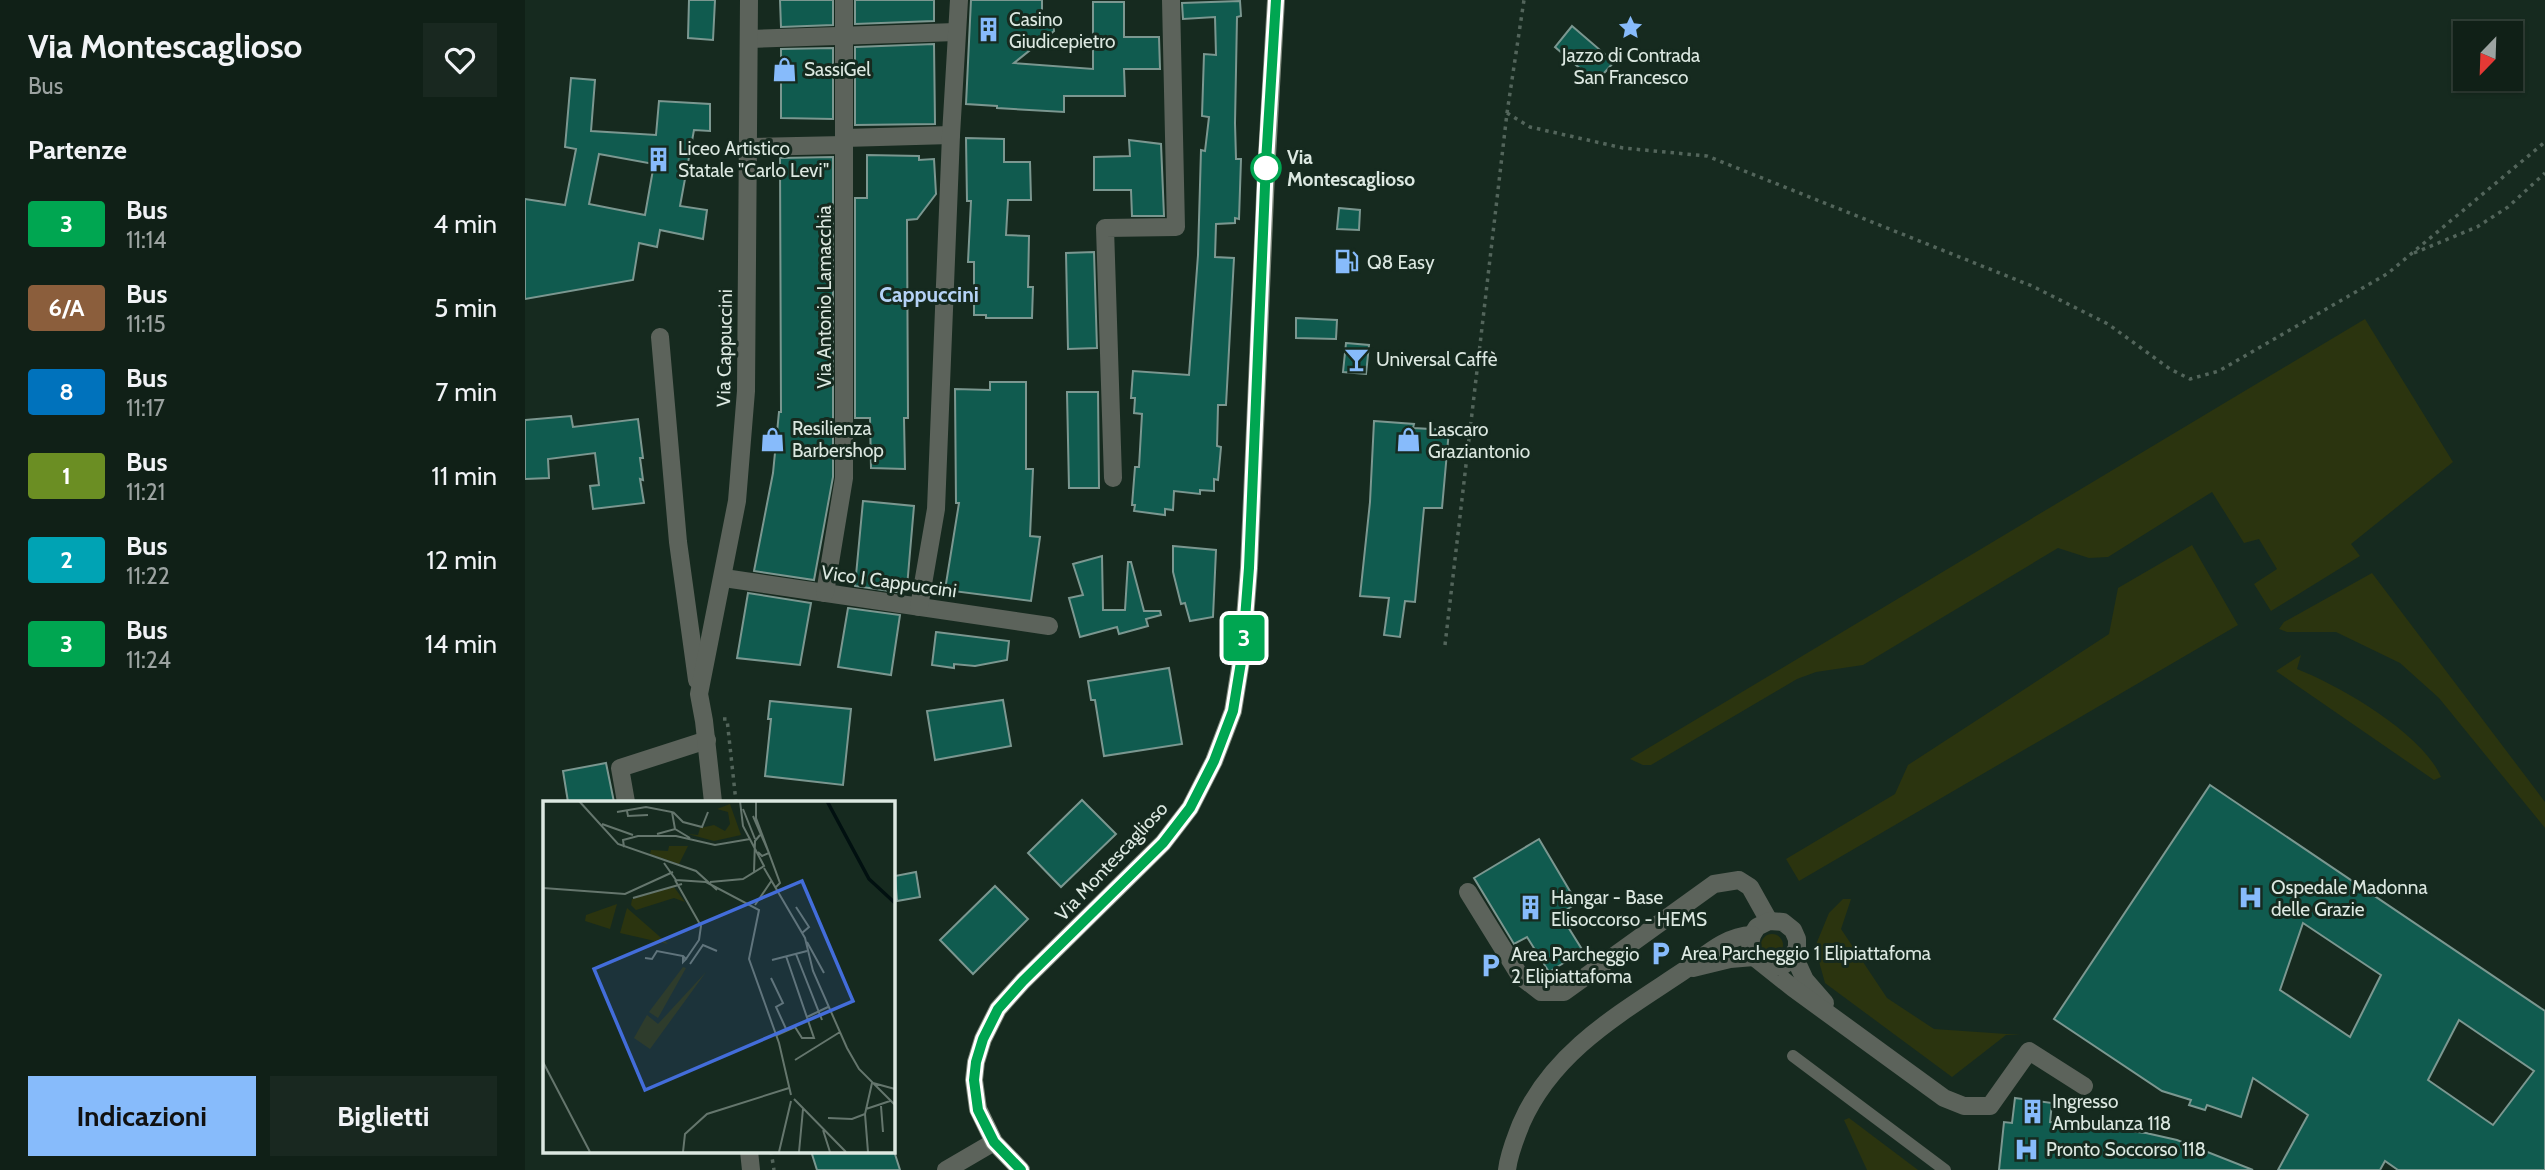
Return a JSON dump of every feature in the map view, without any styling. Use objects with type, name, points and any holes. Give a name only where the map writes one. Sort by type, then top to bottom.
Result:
[{"type":"main road","name":"Via Montescaglioso","points":[[1021,1170],[994,1142],[978,1110],[974,1080],[983,1039],[998,1009],[1023,981],[1163,843],[1190,808],[1214,761],[1233,711],[1242,656],[1249,568],[1265,187],[1276,0]]},
{"type":"street","name":"Via Cappuccini","points":[[699,694],[724,578],[737,501],[746,391],[749,0]]},
{"type":"street","name":"Via Antonio Lamacchia","points":[[825,593],[844,478],[844,0]]},
{"type":"street","points":[[919,607],[936,509],[951,135],[960,0]]},
{"type":"street","points":[[1113,478],[1105,228],[1176,227],[1171,0]]},
{"type":"street","points":[[750,39],[956,32]]},
{"type":"street","points":[[748,147],[951,135]]},
{"type":"street","name":"Via Cappuccini","points":[[660,337],[678,542],[713,801]]},
{"type":"street","name":"Vico I Cappuccini","points":[[724,578],[1049,626]]},
{"type":"street","points":[[626,801],[620,768],[706,740]]},
{"type":"street","points":[[1468,892],[1520,976],[1541,992],[1564,992],[1714,884],[1739,880],[1750,887],[1759,928],[1750,944],[1762,962],[1793,988],[1944,1098],[1964,1106],[1990,1106],[2029,1051],[2084,1086]]},
{"type":"street","points":[[1507,1170],[1509,1153],[1529,1106],[1550,1075],[1580,1043],[1626,1008],[1727,940],[1783,922],[1793,930],[1797,939],[1794,956],[1805,980],[1847,1026]]},
{"type":"street","points":[[1683,971],[1730,959],[1782,966],[1794,956]]},
{"type":"street","points":[[946,1170],[994,1142]]},
{"type":"street","points":[[749,1152],[751,1170]]},
{"type":"lane","points":[[1793,1056],[1945,1170]]},
{"type":"path","points":[[1445,645],[1507,113],[1524,0]]},
{"type":"path","points":[[1507,113],[1530,127],[1623,148],[1707,156],[2032,286],[2108,324],[2170,369],[2190,379],[2219,372],[2387,274],[2545,142]]},
{"type":"path","points":[[2408,256],[2477,227],[2508,207],[2545,173]]},
{"type":"path","points":[[727,719],[736,801]]},
{"type":"path","points":[[771,1152],[774,1170]]},
{"type":"green space","points":[[2365,319],[2453,462],[2351,544],[2360,556],[2271,611],[2254,584],[2277,569],[2259,539],[2244,543],[2212,492],[2108,557],[2089,558],[2058,548],[1863,665],[1816,672],[1797,679],[1651,765],[1643,765],[1630,759]]},
{"type":"green space","points":[[2192,545],[2238,625],[1799,881],[1786,859],[1895,794],[1908,765],[2109,634],[2118,588]]},
{"type":"green space","points":[[2372,573],[2545,802],[2545,828],[2439,698],[2400,663],[2336,632],[2287,632],[2279,629],[2284,622]]},
{"type":"green space","points":[[2301,655],[2297,669],[2356,699],[2398,728],[2417,744],[2441,777],[2434,780],[2276,671]]},
{"type":"green space","points":[[1843,899],[1851,899],[1841,929],[1887,998],[1934,1029],[2021,1035],[2006,1035],[1952,1077],[1825,983],[1815,947],[1829,913]]},
{"type":"green space","points":[[1772,934],[1780,937],[1783,945],[1780,953],[1772,956],[1764,953],[1761,945],[1764,937]]},
{"type":"green space","points":[[1849,1118],[1918,1170],[1867,1170],[1844,1120]]},
{"type":"building","points":[[689,0],[715,0],[713,40],[688,38]]},
{"type":"building","points":[[780,0],[833,0],[833,25],[781,27]]},
{"type":"building","points":[[855,0],[934,0],[934,21],[855,24]]},
{"type":"building","points":[[971,0],[1042,0],[1042,16],[1053,17],[1054,31],[1014,63],[1093,69],[1093,2],[1124,2],[1124,37],[1159,37],[1160,69],[1124,69],[1125,96],[1064,96],[1064,112],[966,104]]},
{"type":"building","points":[[1240,1],[1241,16],[1237,17],[1235,123],[1236,159],[1241,159],[1239,219],[1235,218],[1235,223],[1216,224],[1215,257],[1234,258],[1226,405],[1218,405],[1217,446],[1221,447],[1218,480],[1214,479],[1214,491],[1200,490],[1200,494],[1174,491],[1173,510],[1165,509],[1165,515],[1134,511],[1135,505],[1132,505],[1135,467],[1139,467],[1142,414],[1134,413],[1135,398],[1131,398],[1133,371],[1189,375],[1198,255],[1201,150],[1205,151],[1209,117],[1202,116],[1204,54],[1216,55],[1215,17],[1183,19],[1182,3]]},
{"type":"building","points":[[1572,26],[1614,62],[1596,82],[1555,47]]},
{"type":"building","points":[[934,44],[935,124],[855,125],[855,47]]},
{"type":"building","points":[[833,48],[833,119],[781,118],[781,49]]},
{"type":"building","points":[[571,78],[595,80],[591,131],[656,135],[659,101],[710,104],[710,131],[694,130],[680,206],[707,210],[703,239],[660,230],[657,247],[639,243],[633,280],[525,299],[525,199],[565,205],[576,149],[565,147]],"holes":[[[599,154],[654,164],[645,215],[589,204]]]},
{"type":"building","points":[[966,138],[1004,139],[1004,162],[1030,162],[1031,200],[1008,200],[1006,235],[1029,236],[1028,287],[1033,287],[1032,318],[986,318],[986,315],[974,315],[974,262],[968,262],[971,201],[967,201]]},
{"type":"building","points":[[1129,140],[1161,144],[1164,216],[1132,216],[1131,190],[1094,190],[1094,157],[1130,156]]},
{"type":"building","points":[[867,155],[919,156],[919,160],[934,159],[936,194],[917,219],[907,220],[908,418],[904,418],[905,469],[871,468],[870,418],[855,418],[855,198],[867,198]]},
{"type":"building","points":[[833,157],[833,477],[814,580],[754,571],[773,473],[781,412],[780,158]]},
{"type":"building","points":[[1339,208],[1360,210],[1359,230],[1337,229]]},
{"type":"building","points":[[1094,252],[1097,348],[1068,349],[1066,253]]},
{"type":"building","points":[[1296,318],[1337,320],[1336,339],[1296,338]]},
{"type":"building","name":"Universal Caffè","points":[[1346,343],[1369,345],[1366,374],[1343,372]]},
{"type":"building","points":[[990,382],[1026,382],[1026,469],[1033,469],[1030,536],[1040,537],[1031,601],[945,590],[959,503],[956,503],[955,389],[990,390]]},
{"type":"building","points":[[1067,392],[1098,392],[1099,488],[1069,488]]},
{"type":"building","points":[[571,416],[573,427],[638,419],[643,458],[640,458],[643,480],[640,479],[644,503],[593,509],[590,486],[599,485],[595,453],[548,459],[549,478],[525,479],[525,420]]},
{"type":"building","points":[[1374,421],[1414,424],[1413,428],[1449,430],[1442,508],[1424,508],[1415,602],[1405,601],[1400,637],[1384,635],[1389,598],[1360,596],[1370,502]]},
{"type":"building","points":[[863,501],[914,506],[907,587],[904,593],[855,586]]},
{"type":"building","points":[[1173,546],[1216,550],[1213,617],[1190,621],[1185,603],[1181,604],[1173,572]]},
{"type":"building","points":[[1102,556],[1103,610],[1125,610],[1128,562],[1131,562],[1144,611],[1160,611],[1161,615],[1146,619],[1148,626],[1119,634],[1117,627],[1080,637],[1069,598],[1083,595],[1073,564]]},
{"type":"building","points":[[748,593],[811,603],[800,665],[737,658]]},
{"type":"building","points":[[848,608],[900,615],[891,675],[838,667]]},
{"type":"building","points":[[936,632],[1009,641],[1007,660],[975,666],[954,664],[954,668],[932,665]]},
{"type":"building","points":[[1169,668],[1182,744],[1104,756],[1095,700],[1091,700],[1088,681]]},
{"type":"building","points":[[1003,700],[1011,746],[935,760],[927,711]]},
{"type":"building","points":[[770,701],[851,709],[843,785],[765,776],[771,719],[768,719]]},
{"type":"building","points":[[606,763],[614,801],[568,801],[563,771]]},
{"type":"building","name":"Ospedale Madonna delle Grazie","points":[[2210,785],[2545,1011],[2545,1170],[2398,1170],[2385,1161],[2380,1170],[2278,1170],[2308,1115],[2253,1078],[2241,1117],[2207,1105],[2205,1110],[2189,1105],[2191,1100],[2162,1091],[2054,1019]],"holes":[[[2303,923],[2381,975],[2350,1037],[2280,990]],[[2459,1020],[2534,1071],[2493,1125],[2428,1080]]]},
{"type":"building","points":[[1082,800],[1116,834],[1061,887],[1028,853]]},
{"type":"building","name":"Hangar - Base Elisoccorso - HEMS","points":[[1539,839],[1577,903],[1560,914],[1583,951],[1549,972],[1527,937],[1514,944],[1474,878]]},
{"type":"building","points":[[916,872],[920,897],[897,901],[895,876]]},
{"type":"building","points":[[995,886],[1028,919],[973,974],[940,940]]},
{"type":"building","points":[[2015,1098],[2052,1103],[2050,1122],[2146,1133],[2177,1140],[2253,1170],[1999,1170],[2004,1122],[2012,1123]]},
{"type":"building","points":[[894,1151],[900,1170],[817,1170],[811,1152]]},
{"type":"bus line","name":"3","points":[[1021,1170],[994,1142],[978,1110],[974,1080],[983,1039],[998,1009],[1023,981],[1163,843],[1190,808],[1214,761],[1233,711],[1242,656],[1249,568],[1266,162],[1276,0]]},
{"type":"place","name":"Jazzo di Contrada San Francesco","points":[[1631,27]]},
{"type":"place","name":"Casino Giudicepietro","points":[[989,30]]},
{"type":"place","name":"SassiGel","points":[[784,69]]},
{"type":"place","name":"Liceo Artistico Statale \"Carlo Levi\"","points":[[658,159]]},
{"type":"place","name":"Via Montescaglioso","points":[[1266,168]]},
{"type":"place","name":"Q8 Easy","points":[[1347,262]]},
{"type":"place","name":"Universal Caffè","points":[[1356,359]]},
{"type":"place","name":"Resilienza Barbershop","points":[[772,439]]},
{"type":"place","name":"Lascaro Graziantonio","points":[[1408,440]]},
{"type":"place","name":"Ospedale Madonna delle Grazie","points":[[2251,898]]},
{"type":"place","name":"Hangar - Base Elisoccorso - HEMS","points":[[1531,908]]},
{"type":"place","name":"Area Parcheggio 1 Elipiattafoma","points":[[1661,953]]},
{"type":"place","name":"Area Parcheggio 2 Elipiattafoma","points":[[1491,965]]},
{"type":"place","name":"Ingresso Ambulanza 118","points":[[2032,1112]]},
{"type":"place","name":"Pronto Soccorso 118","points":[[2026,1149]]},
{"type":"district","name":"Cappuccini","points":[[929,295]]}]
